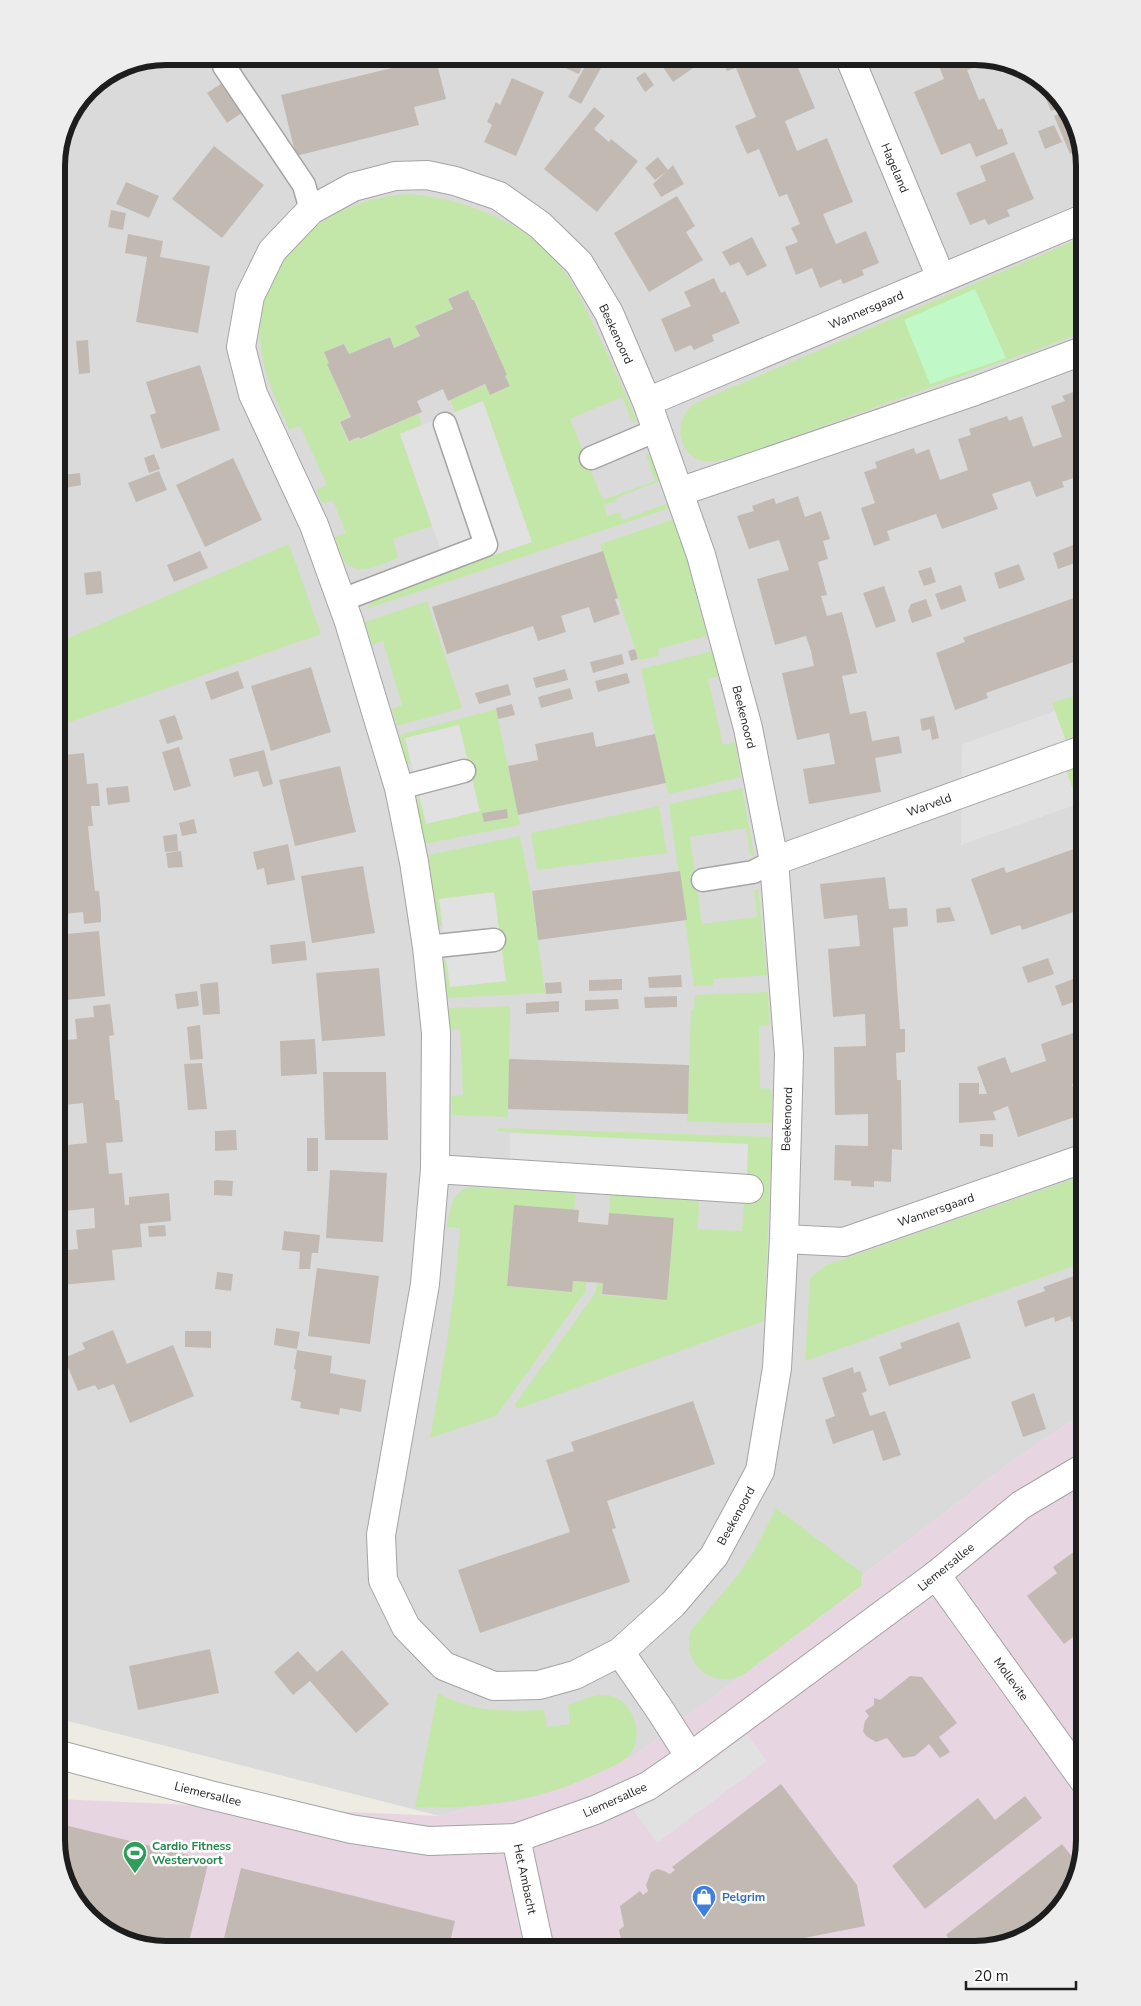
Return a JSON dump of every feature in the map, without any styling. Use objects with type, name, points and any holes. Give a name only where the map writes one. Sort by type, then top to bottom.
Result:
[{"type":"street","name":"Hageland","points":[[853,65],[941,278]]},
{"type":"street","name":"Beekenoord","points":[[395,176],[427,176],[455,182],[498,196],[540,225],[579,263],[609,313],[647,402],[701,555],[748,728],[774,861],[789,1054],[784,1239],[777,1368],[760,1471],[714,1556],[673,1604],[620,1652],[576,1675],[539,1685],[494,1686],[444,1666],[406,1627],[383,1580],[381,1535],[425,1284],[435,1169],[436,1033],[427,947],[414,862],[399,788],[342,600],[314,525],[253,394],[241,347],[250,296],[272,251],[311,210],[353,187],[395,176]]},
{"type":"street","name":"Wannersgaard","points":[[647,402],[1076,222]]},
{"type":"street","points":[[679,492],[974,391],[1076,353]]},
{"type":"street","name":"Warveld","points":[[774,861],[1076,752]]},
{"type":"street","name":"Wannersgaard","points":[[784,1239],[844,1242],[1076,1161]]},
{"type":"street","points":[[435,1169],[749,1189]]},
{"type":"street","name":"Liemersallee","points":[[65,1756],[210,1795],[351,1829],[429,1841],[516,1838],[595,1810],[648,1786],[936,1576],[1021,1505],[1076,1471]]},
{"type":"street","name":"Mollevite","points":[[936,1576],[1076,1770]]},
{"type":"street","points":[[620,1652],[690,1757]]},
{"type":"street","name":"Het Ambacht","points":[[516,1838],[538,1941]]},
{"type":"lane","points":[[225,65],[224,66],[304,185],[311,210]]},
{"type":"lane","points":[[342,600],[486,545],[445,424]]},
{"type":"lane","points":[[591,458],[657,430]]},
{"type":"lane","points":[[399,788],[464,771]]},
{"type":"lane","points":[[703,880],[753,872],[774,861]]},
{"type":"lane","points":[[427,947],[494,940]]},
{"type":"shaded area","points":[[166,65],[982,65],[1007,70],[1031,82],[1051,99],[1066,121],[1071,134],[1076,159],[1076,1420],[1010,1463],[863,1575],[862,1586],[631,1758],[440,1816],[65,1720],[65,159],[68,140],[75,121],[99,90],[134,70]]},
{"type":"shaded area","points":[[483,401],[532,542],[448,571],[400,434]]},
{"type":"shaded area","points":[[1055,711],[1067,744],[1066,770],[1076,798],[1076,805],[961,845],[962,744]]},
{"type":"shaded area","points":[[459,725],[480,811],[426,824],[405,738]]},
{"type":"shaded area","points":[[494,892],[506,981],[450,987],[439,899]]},
{"type":"shaded area","points":[[510,1133],[748,1144],[747,1174],[510,1163]]},
{"type":"shaded area","points":[[1076,1420],[1075,1853],[1073,1866],[1066,1885],[1059,1896],[1042,1916],[1020,1931],[1001,1938],[975,1941],[159,1941],[134,1936],[110,1924],[90,1907],[75,1885],[68,1866],[66,1853],[65,1799],[440,1816],[631,1758],[862,1586],[863,1575],[1010,1463]]},
{"type":"shaded area","points":[[747,1734],[767,1761],[657,1843],[634,1811],[694,1775]]},
{"type":"green space","points":[[409,194],[453,202],[497,217],[535,241],[552,256],[566,274],[581,299],[637,421],[633,423],[622,397],[570,419],[603,500],[655,481],[646,454],[650,453],[660,481],[616,498],[617,501],[604,505],[607,516],[620,512],[622,520],[668,503],[670,508],[366,609],[375,598],[382,595],[505,551],[483,402],[455,412],[450,400],[485,385],[490,395],[510,387],[505,376],[507,375],[475,299],[472,300],[467,290],[448,298],[452,309],[415,325],[419,336],[394,347],[390,336],[349,354],[344,343],[324,352],[329,363],[327,364],[350,417],[339,422],[348,442],[358,438],[360,440],[418,414],[422,424],[400,434],[432,526],[393,539],[398,558],[369,568],[355,568],[348,565],[343,559],[334,537],[346,533],[333,500],[322,504],[316,490],[327,485],[300,426],[289,430],[271,386],[261,352],[262,309],[271,282],[285,258],[303,237],[326,220],[352,207],[380,198]]},
{"type":"green space","points":[[1076,240],[1076,335],[739,456],[717,461],[697,459],[684,446],[680,427],[684,416],[693,404]]},
{"type":"green space","points":[[975,289],[1006,358],[930,384],[904,320]]},
{"type":"green space","points":[[674,519],[707,636],[658,649],[659,656],[639,660],[600,544]]},
{"type":"green space","points":[[289,544],[321,634],[65,724],[65,639]]},
{"type":"green space","points":[[427,601],[462,708],[397,726],[392,709],[402,705],[383,641],[372,645],[365,622]]},
{"type":"green space","points":[[712,651],[719,676],[708,679],[723,745],[735,742],[741,777],[668,794],[641,669]]},
{"type":"green space","points":[[1076,695],[1076,741],[1067,744],[1052,703]]},
{"type":"green space","points":[[496,709],[520,825],[425,844],[415,799],[419,797],[411,763],[407,764],[399,735]],"holes":[[[507,809],[508,818],[484,822],[483,813]]]},
{"type":"green space","points":[[1076,767],[1076,798],[1066,770]]},
{"type":"green space","points":[[742,788],[754,855],[750,855],[746,828],[690,837],[702,924],[757,917],[754,890],[758,889],[767,975],[714,979],[713,986],[694,986],[669,804]]},
{"type":"green space","points":[[659,806],[667,853],[537,870],[531,833]]},
{"type":"green space","points":[[520,836],[531,891],[545,993],[447,998],[443,960],[446,960],[450,987],[443,925],[438,927],[428,855]]},
{"type":"green space","points":[[768,992],[770,1025],[759,1026],[760,1088],[772,1089],[772,1123],[687,1122],[691,1010],[694,1010],[695,995]]},
{"type":"green space","points":[[510,1006],[508,1117],[452,1115],[452,1096],[463,1095],[460,1029],[450,1030],[448,1008]]},
{"type":"green space","points":[[498,1128],[772,1137],[764,1321],[517,1409],[515,1404],[596,1292],[597,1283],[603,1283],[602,1295],[667,1300],[674,1218],[609,1213],[610,1195],[699,1201],[698,1229],[742,1231],[744,1204],[754,1204],[755,1175],[746,1174],[747,1147],[498,1131]]},
{"type":"green space","points":[[1076,1178],[1076,1265],[805,1361],[810,1278],[826,1265]]},
{"type":"green space","points":[[472,1187],[576,1193],[574,1210],[514,1205],[507,1286],[572,1292],[573,1281],[586,1282],[585,1292],[496,1416],[430,1438],[448,1333],[458,1255],[460,1228],[447,1227],[448,1221],[456,1196],[465,1189]]},
{"type":"green space","points":[[776,1508],[862,1573],[861,1586],[743,1675],[731,1679],[720,1679],[710,1676],[694,1662],[690,1653],[691,1630],[737,1576],[754,1551]]},
{"type":"green space","points":[[438,1693],[451,1700],[477,1707],[503,1710],[544,1710],[547,1727],[570,1724],[568,1705],[593,1696],[608,1695],[617,1698],[631,1713],[637,1732],[636,1742],[632,1751],[619,1763],[553,1791],[508,1802],[485,1805],[439,1808],[415,1807]]},
{"type":"building","points":[[404,65],[437,65],[446,99],[414,107],[419,125],[296,156],[281,95]]},
{"type":"building","points":[[564,65],[582,65],[579,74],[563,67]]},
{"type":"building","points":[[586,65],[595,65],[601,68],[581,104],[568,97]]},
{"type":"building","points":[[666,65],[696,66],[673,82],[663,67]]},
{"type":"building","points":[[724,65],[797,65],[815,108],[785,121],[797,151],[827,138],[853,202],[823,214],[836,244],[866,231],[879,263],[862,270],[864,275],[843,284],[841,279],[820,288],[812,268],[796,275],[785,247],[798,242],[791,228],[800,224],[787,194],[779,197],[759,149],[747,154],[735,126],[756,117],[736,68],[727,71]]},
{"type":"building","points":[[939,65],[975,65],[976,67],[967,70],[979,100],[984,98],[998,130],[1002,128],[1008,144],[976,157],[970,143],[941,155],[914,92],[944,79]]},
{"type":"building","points":[[645,72],[654,85],[645,92],[636,78]]},
{"type":"building","points":[[512,78],[544,92],[516,156],[484,142],[492,125],[487,122],[496,102],[500,105]]},
{"type":"building","points":[[222,83],[243,112],[227,123],[207,93]]},
{"type":"building","points":[[1043,92],[1051,99],[1058,108],[1051,111]]},
{"type":"building","points":[[594,107],[605,116],[594,129],[609,142],[611,139],[638,161],[597,212],[544,169]]},
{"type":"building","points":[[1061,113],[1066,121],[1075,152],[1070,154],[1054,116]]},
{"type":"building","points":[[1054,125],[1062,142],[1045,149],[1038,131]]},
{"type":"building","points":[[214,146],[264,185],[222,238],[172,199]]},
{"type":"building","points":[[1014,152],[1034,199],[1007,210],[1010,216],[988,225],[985,219],[970,225],[956,193],[986,181],[980,166]]},
{"type":"building","points":[[658,157],[668,170],[673,165],[684,184],[661,197],[653,184],[667,171],[655,180],[645,168]]},
{"type":"building","points":[[126,182],[159,196],[149,218],[116,204]]},
{"type":"building","points":[[677,196],[695,226],[686,232],[703,260],[649,292],[614,233]]},
{"type":"building","points":[[111,210],[126,213],[123,230],[108,227]]},
{"type":"building","points":[[128,234],[163,241],[160,257],[210,266],[198,333],[136,322],[147,257],[125,253]]},
{"type":"building","points":[[752,237],[767,266],[747,276],[739,262],[730,266],[722,252]]},
{"type":"building","points":[[714,278],[721,293],[725,291],[740,323],[712,335],[714,341],[694,350],[691,345],[675,352],[661,319],[691,306],[684,292]]},
{"type":"building","points":[[468,290],[507,375],[505,376],[510,386],[490,395],[485,384],[448,401],[443,389],[417,401],[422,412],[360,439],[359,437],[349,441],[340,422],[351,417],[327,364],[329,363],[324,352],[344,344],[349,354],[390,337],[394,348],[420,336],[415,326],[453,309],[448,299]]},
{"type":"building","points":[[88,340],[90,373],[79,374],[76,341]]},
{"type":"building","points":[[200,365],[220,430],[161,449],[150,415],[156,413],[146,382]]},
{"type":"building","points":[[1076,391],[1076,466],[1073,467],[1076,477],[1062,482],[1064,487],[1036,497],[1030,481],[992,494],[998,509],[942,529],[936,514],[887,531],[890,540],[874,546],[861,508],[875,503],[864,472],[877,468],[875,462],[914,448],[916,454],[929,449],[940,480],[968,470],[958,439],[971,435],[969,429],[1007,416],[1009,421],[1022,416],[1033,447],[1062,437],[1051,406],[1065,401],[1062,396]]},
{"type":"building","points":[[154,454],[160,469],[149,473],[144,458]]},
{"type":"building","points":[[233,458],[262,520],[205,547],[176,485]]},
{"type":"building","points":[[159,471],[167,490],[136,502],[128,483]]},
{"type":"building","points":[[80,473],[81,485],[65,488],[65,475]]},
{"type":"building","points":[[798,496],[805,517],[821,511],[830,539],[823,541],[828,559],[818,562],[827,595],[821,596],[827,616],[842,612],[850,642],[857,673],[842,676],[850,714],[866,711],[872,741],[899,736],[902,753],[875,758],[881,792],[809,804],[803,769],[835,764],[829,733],[797,740],[782,673],[814,666],[811,651],[806,636],[775,645],[757,579],[789,570],[779,540],[749,549],[737,516],[754,511],[752,506],[774,498],[776,504]]},
{"type":"building","points":[[1076,544],[1076,563],[1058,569],[1053,553]]},
{"type":"building","points":[[200,551],[208,568],[174,582],[167,565]]},
{"type":"building","points":[[603,551],[618,598],[615,599],[620,614],[594,623],[589,607],[561,616],[566,632],[538,641],[533,626],[447,654],[432,607]]},
{"type":"building","points":[[1019,564],[1025,580],[999,589],[994,573]]},
{"type":"building","points":[[931,567],[936,582],[924,586],[918,571]]},
{"type":"building","points":[[101,571],[103,593],[86,595],[84,573]]},
{"type":"building","points":[[961,585],[966,601],[941,610],[935,594]]},
{"type":"building","points":[[884,586],[896,621],[876,628],[863,593]]},
{"type":"building","points":[[1076,597],[1076,661],[986,693],[988,698],[955,710],[936,653],[965,642],[963,637]]},
{"type":"building","points":[[926,599],[932,616],[912,623],[908,611],[911,604]]},
{"type":"building","points":[[635,649],[638,659],[631,661],[628,651]]},
{"type":"building","points":[[622,654],[624,664],[593,673],[590,662]]},
{"type":"building","points":[[311,667],[331,732],[271,751],[251,686]]},
{"type":"building","points":[[565,669],[568,680],[536,688],[533,678]]},
{"type":"building","points":[[238,671],[244,688],[211,700],[205,682]]},
{"type":"building","points":[[627,673],[630,683],[598,692],[595,681]]},
{"type":"building","points":[[508,684],[511,695],[479,704],[475,693]]},
{"type":"building","points":[[570,688],[573,699],[541,708],[538,697]]},
{"type":"building","points":[[512,704],[515,715],[498,719],[496,708]]},
{"type":"building","points":[[175,715],[183,739],[167,744],[159,720]]},
{"type":"building","points":[[934,716],[939,738],[932,740],[930,729],[922,731],[920,719]]},
{"type":"building","points":[[593,732],[596,747],[655,734],[666,783],[518,815],[508,766],[538,760],[535,744]]},
{"type":"building","points":[[179,747],[191,786],[174,791],[162,752]]},
{"type":"building","points":[[264,750],[273,784],[263,787],[258,771],[234,777],[229,759]]},
{"type":"building","points":[[84,753],[87,784],[98,783],[100,806],[91,806],[93,826],[88,826],[95,891],[99,891],[101,922],[84,924],[83,912],[65,914],[65,755]]},
{"type":"building","points":[[340,766],[356,832],[295,846],[279,780]]},
{"type":"building","points":[[128,786],[130,802],[108,805],[106,788]]},
{"type":"building","points":[[507,809],[508,818],[484,822],[482,813]]},
{"type":"building","points":[[194,819],[197,833],[182,836],[179,823]]},
{"type":"building","points":[[177,834],[178,851],[165,852],[163,836]]},
{"type":"building","points":[[288,844],[295,880],[267,885],[264,868],[257,870],[253,852]]},
{"type":"building","points":[[1076,848],[1076,911],[1022,930],[1020,925],[991,935],[971,879],[1004,867],[1006,873]]},
{"type":"building","points":[[181,851],[183,867],[168,868],[166,853]]},
{"type":"building","points":[[363,866],[375,933],[312,943],[301,876]]},
{"type":"building","points":[[680,871],[687,920],[538,940],[532,891]]},
{"type":"building","points":[[885,877],[889,909],[907,908],[908,926],[893,928],[900,1029],[905,1029],[905,1052],[896,1053],[897,1080],[901,1080],[902,1150],[892,1149],[891,1182],[874,1181],[874,1187],[851,1186],[851,1181],[834,1180],[835,1145],[868,1146],[868,1114],[835,1115],[834,1047],[866,1046],[865,1014],[833,1017],[828,949],[860,946],[857,915],[824,919],[820,884]]},
{"type":"building","points":[[950,907],[955,921],[937,923],[936,909]]},
{"type":"building","points":[[99,931],[105,996],[65,1000],[65,934]]},
{"type":"building","points":[[305,941],[307,960],[272,964],[270,945]]},
{"type":"building","points":[[1048,958],[1054,974],[1028,983],[1022,967]]},
{"type":"building","points":[[379,968],[385,1036],[322,1041],[316,973]]},
{"type":"building","points":[[681,975],[682,987],[649,988],[648,977]]},
{"type":"building","points":[[1076,978],[1076,1001],[1062,1006],[1055,986]]},
{"type":"building","points":[[622,979],[622,990],[589,991],[589,980]]},
{"type":"building","points":[[218,982],[220,1014],[203,1015],[200,984]]},
{"type":"building","points":[[561,982],[562,993],[546,994],[545,983]]},
{"type":"building","points":[[197,991],[199,1006],[177,1009],[175,994]]},
{"type":"building","points":[[677,996],[677,1007],[645,1008],[644,997]]},
{"type":"building","points":[[618,999],[619,1009],[585,1011],[585,1000]]},
{"type":"building","points":[[559,1001],[559,1012],[526,1014],[526,1003]]},
{"type":"building","points":[[110,1004],[114,1035],[109,1036],[115,1100],[119,1100],[123,1142],[106,1143],[109,1174],[122,1173],[125,1205],[129,1205],[129,1197],[169,1193],[171,1221],[140,1224],[142,1247],[112,1250],[115,1280],[65,1285],[65,1250],[78,1249],[76,1230],[95,1228],[94,1208],[65,1211],[65,1145],[87,1143],[83,1103],[65,1105],[65,1040],[77,1039],[75,1019],[94,1017],[93,1006]]},
{"type":"building","points":[[200,1025],[203,1059],[190,1060],[187,1027]]},
{"type":"building","points":[[1076,1032],[1076,1082],[1072,1084],[1076,1095],[1076,1116],[1018,1137],[1008,1106],[993,1112],[996,1120],[959,1123],[959,1083],[979,1083],[979,1094],[987,1094],[977,1067],[1005,1057],[1011,1073],[1046,1061],[1041,1044]]},
{"type":"building","points":[[315,1039],[317,1074],[281,1076],[280,1041]]},
{"type":"building","points":[[509,1059],[689,1065],[688,1114],[508,1109]]},
{"type":"building","points":[[202,1063],[207,1109],[188,1110],[184,1064]]},
{"type":"building","points":[[323,1072],[386,1072],[388,1140],[325,1140]]},
{"type":"building","points":[[236,1130],[237,1150],[215,1151],[215,1131]]},
{"type":"building","points":[[980,1134],[993,1134],[993,1147],[980,1146]]},
{"type":"building","points":[[307,1138],[318,1138],[318,1171],[307,1171]]},
{"type":"building","points":[[330,1170],[387,1173],[383,1242],[326,1238]]},
{"type":"building","points":[[214,1181],[233,1181],[232,1196],[214,1195]]},
{"type":"building","points":[[514,1205],[579,1210],[578,1222],[608,1225],[609,1213],[674,1218],[667,1300],[602,1294],[603,1283],[573,1281],[572,1292],[507,1286]]},
{"type":"building","points":[[165,1225],[166,1236],[149,1237],[148,1226]]},
{"type":"building","points":[[284,1231],[320,1235],[318,1253],[312,1253],[310,1269],[299,1269],[300,1252],[282,1250]]},
{"type":"building","points":[[317,1268],[379,1276],[370,1344],[308,1336]]},
{"type":"building","points":[[217,1272],[233,1274],[231,1291],[215,1289]]},
{"type":"building","points":[[1076,1275],[1076,1320],[1072,1322],[1070,1316],[1055,1322],[1054,1317],[1025,1327],[1017,1301],[1045,1291],[1043,1287]]},
{"type":"building","points":[[959,1322],[971,1358],[889,1386],[879,1357],[902,1348],[900,1343]]},
{"type":"building","points":[[276,1328],[300,1332],[297,1349],[274,1345]]},
{"type":"building","points":[[113,1330],[127,1364],[173,1345],[194,1396],[130,1423],[114,1384],[98,1390],[95,1385],[78,1391],[65,1358],[85,1349],[82,1343]]},
{"type":"building","points":[[185,1331],[211,1331],[211,1348],[185,1347]]},
{"type":"building","points":[[297,1350],[332,1356],[330,1373],[366,1380],[361,1412],[340,1408],[339,1415],[300,1408],[301,1402],[291,1400]]},
{"type":"building","points":[[853,1367],[854,1373],[860,1371],[867,1391],[862,1393],[870,1416],[885,1411],[901,1455],[883,1461],[873,1430],[833,1444],[825,1420],[835,1416],[822,1378]]},
{"type":"building","points":[[1034,1393],[1046,1429],[1023,1437],[1011,1402]]},
{"type":"building","points":[[693,1401],[715,1464],[607,1501],[616,1528],[612,1529],[630,1582],[480,1633],[458,1570],[570,1532],[546,1460],[574,1451],[571,1442]]},
{"type":"building","points":[[1075,1551],[1076,1552],[1076,1635],[1064,1644],[1027,1596],[1057,1573],[1053,1567]]},
{"type":"building","points":[[210,1649],[219,1693],[138,1710],[129,1666]]},
{"type":"building","points":[[342,1650],[389,1704],[356,1733],[310,1681],[293,1695],[274,1672],[298,1651],[317,1672]]},
{"type":"building","points":[[910,1676],[922,1677],[957,1723],[939,1737],[950,1752],[940,1758],[929,1744],[915,1756],[903,1758],[887,1738],[876,1742],[866,1736],[863,1731],[865,1721],[869,1716],[865,1711],[874,1705],[874,1698],[880,1700]]},
{"type":"building","points":[[781,1784],[857,1885],[865,1926],[789,1941],[617,1941],[617,1939],[621,1939],[619,1930],[624,1926],[620,1906],[640,1891],[643,1895],[648,1891],[646,1885],[651,1872],[657,1869],[670,1874],[675,1870],[672,1867]]},
{"type":"building","points":[[1025,1796],[1042,1818],[925,1909],[892,1866],[978,1798],[995,1820]]},
{"type":"building","name":"Cardio Fitness Westervoort","points":[[65,1825],[209,1860],[189,1941],[146,1939],[121,1931],[110,1924],[90,1907],[82,1896],[75,1885],[68,1866]]},
{"type":"building","points":[[1062,1844],[1074,1859],[1066,1885],[1051,1907],[1042,1916],[1020,1931],[1001,1938],[975,1941],[951,1941],[946,1935]]},
{"type":"building","points":[[241,1868],[455,1921],[450,1941],[223,1941]]},
{"type":"place","name":"Cardio Fitness Westervoort","points":[[135,1874]]},
{"type":"place","name":"Pelgrim","points":[[704,1918]]}]
